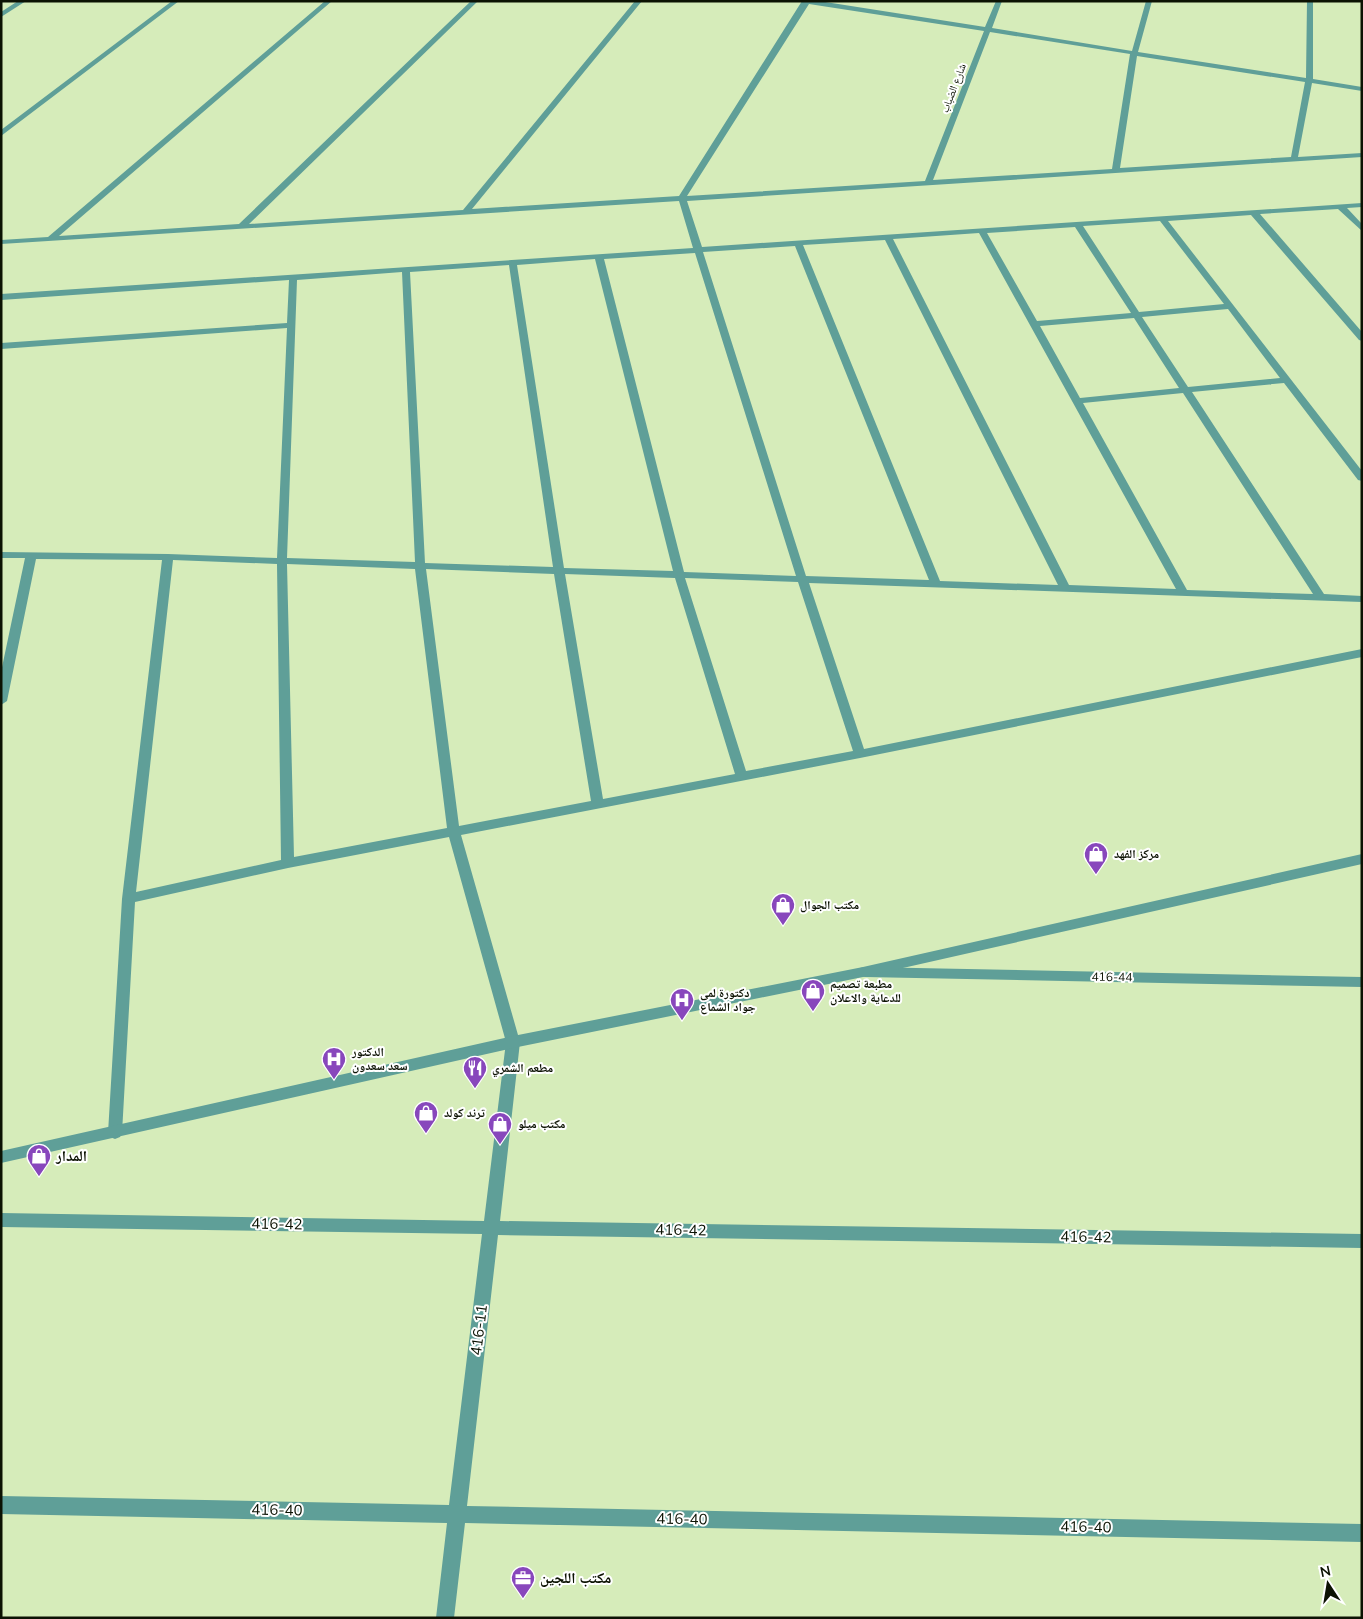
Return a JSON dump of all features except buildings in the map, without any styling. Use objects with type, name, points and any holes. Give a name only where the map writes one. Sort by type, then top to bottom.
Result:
[{"type":"street","points":[[1,15],[23,1]]},
{"type":"street","points":[[1,134],[176,1]]},
{"type":"street","points":[[50,239],[329,1]]},
{"type":"street","points":[[241,227],[475,1]]},
{"type":"street","points":[[466,212],[639,1]]},
{"type":"street","points":[[682,198],[806,1],[1362,89]]},
{"type":"street","name":"شارع الضباب","points":[[928,183],[999,1]]},
{"type":"street","points":[[1116,171],[1134,54],[1149,1]]},
{"type":"street","points":[[1294,159],[1309,81],[1310,1]]},
{"type":"street","points":[[1,242],[1362,155]]},
{"type":"street","points":[[682,198],[802,579],[860,754]]},
{"type":"street","points":[[1,297],[1362,206]]},
{"type":"street","points":[[1341,207],[1362,229]]},
{"type":"street","points":[[1254,213],[1362,338]]},
{"type":"street","points":[[1164,219],[1362,478]]},
{"type":"street","points":[[1078,225],[1321,598]]},
{"type":"street","points":[[982,231],[1184,593]]},
{"type":"street","points":[[888,237],[1065,589]]},
{"type":"street","points":[[798,243],[936,584]]},
{"type":"street","points":[[599,257],[678,575],[742,777]]},
{"type":"street","points":[[513,263],[559,571],[598,804]]},
{"type":"street","points":[[406,270],[420,566],[454,833],[513,1042]]},
{"type":"street","points":[[288,863],[282,562],[293,278]]},
{"type":"street","points":[[1035,324],[1230,306]]},
{"type":"street","points":[[1,346],[291,325]]},
{"type":"street","points":[[1076,401],[1286,380]]},
{"type":"street","points":[[1,555],[168,557],[1362,599]]},
{"type":"street","points":[[1,701],[31,555]]},
{"type":"street","points":[[115,1133],[129,898],[168,557]]},
{"type":"street","points":[[129,898],[288,863],[742,777],[1362,654]]},
{"type":"street","points":[[1,1157],[115,1133],[513,1042],[863,972],[1362,858]]},
{"type":"street","name":"416-44","points":[[863,972],[1362,982]]},
{"type":"street","name":"416-11","points":[[445,1618],[513,1042]]},
{"type":"street","name":"416-42","points":[[1,1220],[1362,1241]]},
{"type":"street","name":"416-40","points":[[1,1505],[1362,1533]]},
{"type":"place","name":"مركز الفهد","points":[[1096,875]]},
{"type":"place","name":"مكتب الجوال","points":[[783,926]]},
{"type":"place","name":"مطبعة تصميم للدعاية والاعلان","points":[[813,1012]]},
{"type":"place","name":"دكتورة لمى جواد الشماع","points":[[682,1021]]},
{"type":"place","name":"الدكتور سعد سعدون","points":[[334,1080]]},
{"type":"place","name":"مطعم الشمري","points":[[475,1089]]},
{"type":"place","name":"ترند كولد","points":[[426,1134]]},
{"type":"place","name":"مكتب ميلو","points":[[500,1145]]},
{"type":"place","name":"المدار","points":[[39,1177]]},
{"type":"place","name":"مكتب اللجين","points":[[523,1599]]}]
